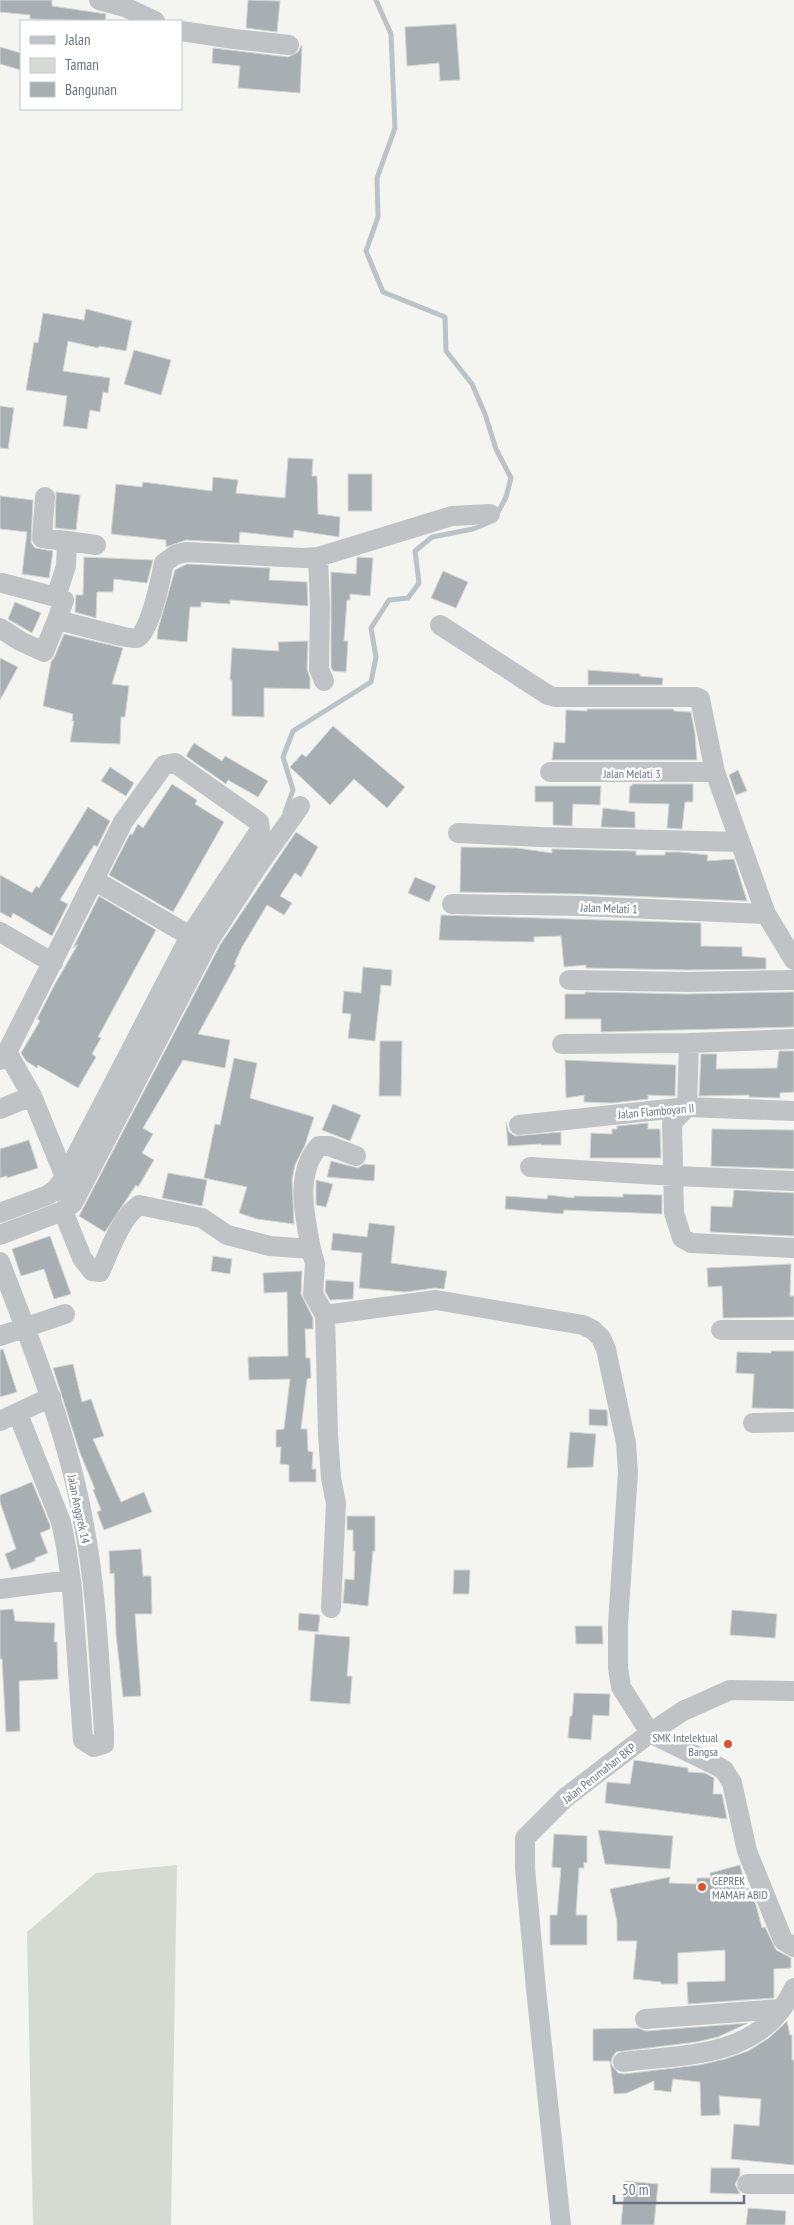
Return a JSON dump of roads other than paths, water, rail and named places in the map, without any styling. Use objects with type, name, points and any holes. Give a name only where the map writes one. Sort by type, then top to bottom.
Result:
[{"type":"street","points":[[99,0],[125,7],[153,20]]},
{"type":"street","points":[[182,31],[234,40],[289,45]]},
{"type":"street","points":[[46,496],[42,538],[96,545]]},
{"type":"street","points":[[58,620],[126,638],[138,637],[146,628],[160,586],[164,562],[175,555],[186,552],[304,558],[318,557],[452,516],[490,514]]},
{"type":"street","points":[[56,597],[66,566],[67,541]]},
{"type":"street","points":[[318,557],[320,606],[319,669],[324,681]]},
{"type":"street","points":[[0,628],[20,641],[44,652],[58,620],[64,600],[2,583]]},
{"type":"street","points":[[440,625],[548,695],[555,697],[696,697],[702,704],[715,772],[766,914],[794,960]]},
{"type":"street","points":[[0,1213],[48,1195],[56,1189],[65,1177],[190,936],[260,830],[259,822],[175,763],[164,765],[124,822],[4,1056],[32,1096],[65,1177]]},
{"type":"street","name":"Jalan Melati 3","points":[[550,772],[715,772]]},
{"type":"street","points":[[0,1235],[64,1211],[74,1203],[210,939],[300,806]]},
{"type":"street","points":[[458,833],[740,842]]},
{"type":"street","points":[[94,880],[190,936]]},
{"type":"street","name":"Jalan Melati 1","points":[[452,904],[581,906],[766,914]]},
{"type":"street","points":[[0,932],[53,963]]},
{"type":"street","points":[[569,980],[687,982],[794,980]]},
{"type":"street","points":[[562,1044],[689,1043],[794,1039]]},
{"type":"street","points":[[689,1043],[687,1107],[672,1123],[675,1176],[674,1213],[682,1238],[691,1243],[794,1248]]},
{"type":"street","points":[[0,1108],[32,1096]]},
{"type":"street","name":"Jalan Flamboyan II","points":[[518,1125],[687,1107],[794,1111]]},
{"type":"street","points":[[331,1608],[336,1503],[331,1478],[328,1434],[326,1315],[313,1294],[314,1264],[302,1203],[306,1174],[313,1152],[319,1146],[329,1146],[356,1156]]},
{"type":"street","points":[[530,1167],[794,1181]]},
{"type":"street","points":[[64,1211],[82,1258],[92,1271],[100,1272],[120,1230],[133,1209],[139,1205],[202,1218],[226,1235],[270,1246],[311,1249]]},
{"type":"street","name":"Jalan Anggrek 14","points":[[0,1262],[52,1397],[79,1502],[90,1559],[104,1744],[94,1747],[83,1740],[70,1580]]},
{"type":"street","points":[[326,1315],[436,1300],[582,1325],[593,1330],[601,1338],[606,1349],[620,1409],[626,1444],[628,1472],[618,1624],[618,1668],[621,1687],[650,1733],[717,1766],[732,1782],[747,1851],[783,1940],[794,1947]]},
{"type":"street","points":[[0,1336],[65,1314]]},
{"type":"street","points":[[721,1330],[794,1330]]},
{"type":"street","points":[[0,1589],[70,1580],[66,1546],[60,1522],[9,1418],[52,1397]]},
{"type":"street","points":[[753,1423],[794,1422]]},
{"type":"street","name":"Jalan Perumahan BKP","points":[[561,2225],[535,1980],[525,1868],[525,1838],[565,1798],[650,1733],[683,1711],[730,1690],[794,1691]]},
{"type":"street","points":[[623,2062],[722,2049],[750,2038],[764,2028],[794,1988]]},
{"type":"street","points":[[645,2019],[780,2009]]},
{"type":"street","points":[[747,2184],[794,2184]]},
{"type":"waterway","points":[[376,0],[391,34],[395,128],[377,178],[378,217],[366,251],[383,292],[445,317],[446,351],[472,384],[485,414],[496,449],[511,478],[506,497],[496,516]]},
{"type":"waterway","points":[[285,812],[293,790],[283,757],[293,731],[371,682],[376,657],[371,628],[389,600],[408,598],[419,583],[415,551],[432,537],[473,529],[490,522]]},
{"type":"waterway","points":[[58,1199],[66,1194],[73,1181]]},
{"type":"place","name":"SMK Intelektual Bangsa","points":[[728,1744]]},
{"type":"place","name":"GEPREK MAMAH ABID","points":[[702,1887]]}]
